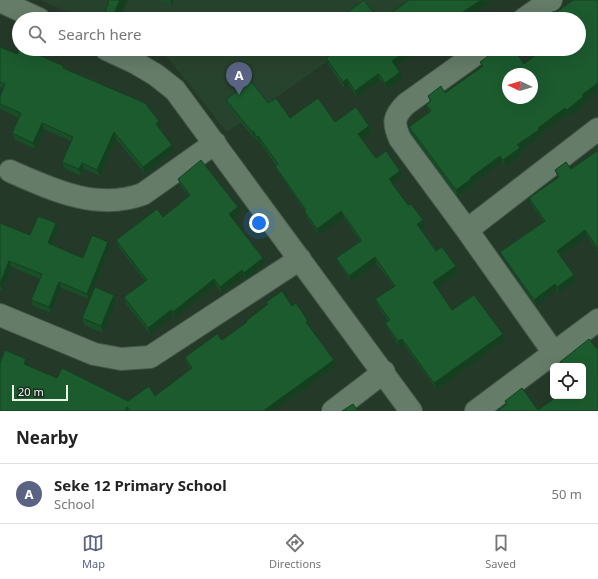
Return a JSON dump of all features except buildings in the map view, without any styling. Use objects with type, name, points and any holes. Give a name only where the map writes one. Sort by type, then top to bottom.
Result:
[{"type":"street","points":[[534,12],[551,0]]},
{"type":"street","points":[[0,1],[24,12]]},
{"type":"street","points":[[121,56],[151,71],[175,90],[412,411]]},
{"type":"street","points":[[473,56],[406,104],[398,112],[395,119],[395,128],[400,139],[467,230],[554,353]]},
{"type":"street","points":[[467,230],[598,129]]},
{"type":"street","points":[[10,171],[54,191],[81,198],[98,200],[132,198],[143,194],[215,143]]},
{"type":"street","points":[[0,315],[94,354],[121,359],[150,357],[300,259]]},
{"type":"street","points":[[476,411],[598,320]]},
{"type":"street","points":[[333,411],[384,372]]},
{"type":"shaded area","points":[[41,0],[415,0],[398,12],[68,12]]},
{"type":"shaded area","points":[[164,56],[335,56],[227,132],[168,58]]},
{"type":"place","name":"Seke 12 Primary School","points":[[239,95]]}]
